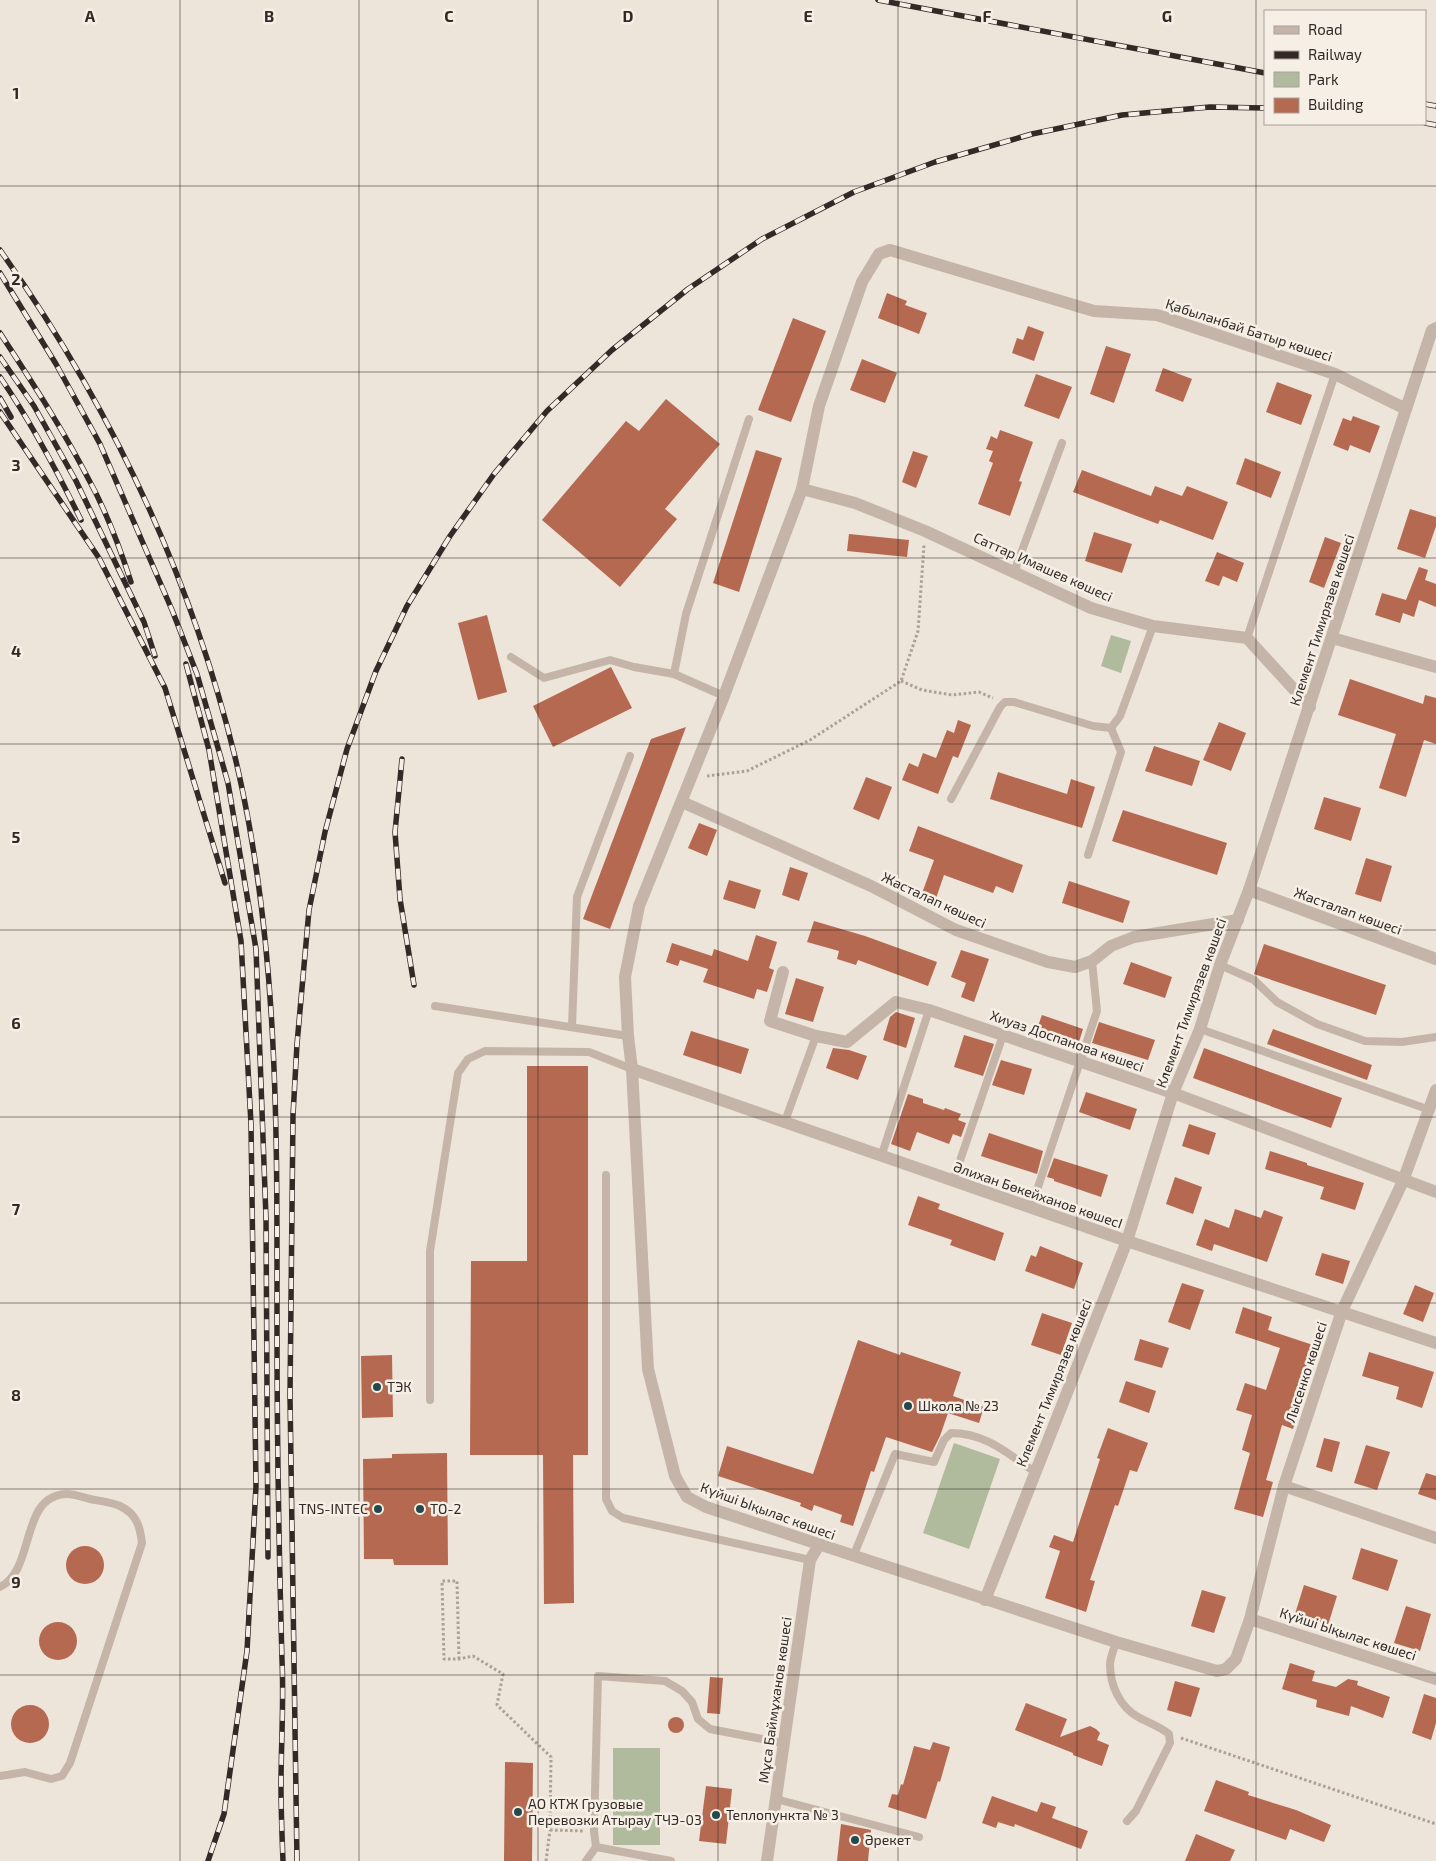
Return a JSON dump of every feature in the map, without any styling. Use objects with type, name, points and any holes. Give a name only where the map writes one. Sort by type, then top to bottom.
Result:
[{"type":"street","name":"Қабыланбай Батыр көшесі","points":[[724,696],[802,489],[819,406],[862,282],[879,254],[890,250],[1094,311],[1158,315],[1335,374],[1406,409]]},
{"type":"street","points":[[1406,409],[1432,330],[1436,328]]},
{"type":"street","name":"Клемент Тимирязев көшесі","points":[[984,1600],[1127,1241],[1174,1093],[1200,1029],[1220,965],[1249,890],[1406,409]]},
{"type":"street","name":"Саттар Имашев көшесі","points":[[802,489],[854,503],[925,531],[1091,608],[1153,626],[1247,638]]},
{"type":"street","points":[[1247,638],[1310,707]]},
{"type":"street","points":[[1332,638],[1436,667]]},
{"type":"street","name":"Күйші Ықылас көшесі","points":[[724,696],[639,906],[625,977],[632,1069],[648,1369],[675,1476],[688,1497],[706,1507],[853,1557],[1116,1642],[1217,1671],[1226,1669]]},
{"type":"street","name":"Жасталап көшесі","points":[[682,802],[871,886],[956,930],[1048,962],[1076,967],[1092,961],[1112,946],[1134,937],[1238,920]]},
{"type":"street","name":"Жасталап көшесі","points":[[1249,890],[1436,959]]},
{"type":"street","name":"Хиуаз Доспанова көшесі","points":[[783,972],[770,1020],[816,1036],[847,1042],[896,1002],[929,1010],[1174,1093],[1436,1192]]},
{"type":"street","name":"Әлихан Бөкейханов көшесI","points":[[632,1069],[1127,1241],[1436,1343]]},
{"type":"street","name":"Лысенко көшесі","points":[[1226,1669],[1236,1659],[1250,1619],[1284,1486],[1342,1311],[1404,1181],[1436,1090]]},
{"type":"street","points":[[1284,1486],[1436,1538]]},
{"type":"street","name":"Мұса Баймұханов көшесі","points":[[767,1861],[810,1560],[819,1545]]},
{"type":"street","name":"Күйші Ықылас көшесі","points":[[1250,1619],[1436,1679]]},
{"type":"lane","points":[[1247,638],[1335,374]]},
{"type":"lane","points":[[674,674],[686,614],[749,419]]},
{"type":"lane","points":[[1014,572],[1062,443]]},
{"type":"lane","points":[[1111,728],[1120,716],[1153,626]]},
{"type":"lane","points":[[511,657],[544,678],[610,660],[634,667],[674,674],[724,696]]},
{"type":"lane","points":[[951,799],[1000,708],[1006,702],[1014,702],[1093,726],[1111,728]]},
{"type":"lane","points":[[1088,855],[1121,752],[1111,728]]},
{"type":"lane","points":[[572,1027],[577,897],[630,756]]},
{"type":"lane","points":[[1032,1208],[1097,1011],[1092,961]]},
{"type":"lane","points":[[1220,965],[1254,980],[1278,1002],[1317,1024],[1365,1040],[1402,1042],[1436,1037]]},
{"type":"lane","points":[[435,1006],[628,1036]]},
{"type":"lane","points":[[881,1157],[929,1010]]},
{"type":"lane","points":[[1200,1029],[1430,1110]]},
{"type":"lane","points":[[953,1181],[1003,1035]]},
{"type":"lane","points":[[785,1121],[816,1036]]},
{"type":"lane","points":[[430,1400],[430,1252],[458,1073],[468,1059],[485,1051],[590,1052],[632,1069]]},
{"type":"lane","points":[[606,1175],[606,1499],[612,1511],[623,1518],[810,1560]]},
{"type":"lane","points":[[853,1557],[895,1454],[934,1462],[944,1440],[951,1433],[960,1433],[984,1438],[1035,1472]]},
{"type":"lane","points":[[0,1587],[7,1584],[19,1566],[38,1508],[50,1498],[68,1494],[120,1506],[131,1514],[140,1527],[142,1544],[70,1763],[62,1776],[51,1779],[26,1772],[0,1776]]},
{"type":"lane","points":[[1116,1642],[1110,1663],[1113,1683],[1121,1703],[1137,1717],[1160,1726],[1169,1734],[1170,1743],[1136,1812],[1127,1821]]},
{"type":"lane","points":[[586,1861],[596,1847],[594,1831],[598,1676],[665,1681],[682,1691],[692,1702],[698,1719],[710,1729],[783,1743]]},
{"type":"lane","points":[[776,1799],[919,1837]]},
{"type":"lane","points":[[596,1847],[671,1861]]},
{"type":"path","points":[[691,778],[747,771],[810,740],[901,681],[918,632],[925,531]]},
{"type":"path","points":[[901,681],[922,690],[952,695],[980,692],[1006,702]]},
{"type":"path","points":[[459,1659],[457,1581],[442,1581],[444,1659],[459,1659],[472,1656],[503,1674],[497,1705],[551,1757],[550,1830],[546,1861]]},
{"type":"path","points":[[1169,1734],[1436,1824]]},
{"type":"path","points":[[550,1830],[594,1831]]},
{"type":"green space","points":[[1111,635],[1131,641],[1121,673],[1101,666]]},
{"type":"green space","points":[[954,1443],[1000,1459],[969,1549],[923,1533]]},
{"type":"green space","points":[[613,1748],[660,1748],[660,1845],[613,1845]]},
{"type":"building","points":[[887,293],[907,301],[905,305],[927,313],[919,334],[878,318]]},
{"type":"building","points":[[793,318],[826,331],[791,422],[758,410]]},
{"type":"building","points":[[1028,326],[1044,332],[1034,361],[1012,353],[1017,338],[1023,340]]},
{"type":"building","points":[[1106,346],[1131,354],[1114,403],[1090,394]]},
{"type":"building","points":[[862,359],[897,373],[885,403],[850,390]]},
{"type":"building","points":[[1163,368],[1192,379],[1183,402],[1155,391]]},
{"type":"building","points":[[1036,374],[1072,387],[1059,419],[1024,406]]},
{"type":"building","points":[[1277,382],[1312,395],[1301,425],[1266,412]]},
{"type":"building","points":[[666,399],[720,444],[665,509],[677,519],[620,587],[542,520],[626,421],[639,431]]},
{"type":"building","points":[[1353,416],[1380,426],[1370,453],[1350,445],[1348,451],[1333,445],[1343,418],[1351,421]]},
{"type":"building","points":[[1000,430],[1033,442],[1019,481],[1022,482],[1010,516],[978,504],[993,463],[989,461],[993,451],[986,449],[991,436],[997,439]]},
{"type":"building","points":[[756,450],[782,458],[739,592],[713,583]]},
{"type":"building","points":[[913,451],[928,456],[916,488],[902,482]]},
{"type":"building","points":[[1245,458],[1281,472],[1271,498],[1236,484]]},
{"type":"building","points":[[1082,470],[1151,496],[1155,486],[1182,496],[1187,486],[1228,502],[1213,540],[1160,520],[1158,524],[1073,492]]},
{"type":"building","points":[[1410,509],[1436,517],[1436,526],[1425,558],[1397,549]]},
{"type":"building","points":[[1094,532],[1132,544],[1122,573],[1085,561]]},
{"type":"building","points":[[849,534],[909,540],[907,557],[847,551]]},
{"type":"building","points":[[1325,537],[1341,543],[1324,588],[1309,582]]},
{"type":"building","points":[[1217,552],[1244,563],[1237,582],[1223,576],[1219,586],[1205,581]]},
{"type":"building","points":[[1419,567],[1428,570],[1425,580],[1436,584],[1436,607],[1419,600],[1414,617],[1403,613],[1400,623],[1375,615],[1382,593],[1406,600]]},
{"type":"building","points":[[487,615],[507,692],[478,700],[458,623]]},
{"type":"building","points":[[611,667],[632,708],[553,747],[533,706]]},
{"type":"building","points":[[1350,679],[1423,704],[1425,695],[1436,698],[1436,744],[1424,740],[1406,797],[1379,788],[1396,734],[1338,715]]},
{"type":"building","points":[[958,720],[971,725],[958,758],[953,756],[938,794],[902,780],[909,763],[918,767],[923,753],[936,758],[947,730],[954,733]]},
{"type":"building","points":[[1219,722],[1246,733],[1231,771],[1203,760]]},
{"type":"building","points":[[686,727],[610,929],[583,919],[651,739]]},
{"type":"building","points":[[1154,746],[1200,761],[1192,786],[1145,771]]},
{"type":"building","points":[[998,772],[1067,794],[1071,779],[1095,787],[1082,828],[990,799]]},
{"type":"building","points":[[866,777],[892,787],[879,820],[853,809]]},
{"type":"building","points":[[1324,797],[1361,808],[1351,841],[1314,829]]},
{"type":"building","points":[[1123,810],[1227,843],[1217,875],[1112,841]]},
{"type":"building","points":[[699,823],[717,830],[707,856],[688,848]]},
{"type":"building","points":[[918,826],[1023,865],[1013,893],[996,886],[993,893],[944,875],[934,904],[920,899],[934,860],[909,851]]},
{"type":"building","points":[[1366,858],[1392,866],[1381,902],[1355,894]]},
{"type":"building","points":[[790,867],[808,873],[799,901],[782,895]]},
{"type":"building","points":[[729,880],[761,890],[755,909],[723,899]]},
{"type":"building","points":[[1069,881],[1130,901],[1123,923],[1062,903]]},
{"type":"building","points":[[814,921],[865,936],[937,962],[928,986],[858,960],[856,965],[837,959],[839,951],[807,942]]},
{"type":"building","points":[[756,935],[777,942],[769,968],[774,970],[767,992],[757,989],[754,999],[703,982],[708,969],[680,960],[678,966],[666,962],[672,943],[712,956],[714,949],[748,961]]},
{"type":"building","points":[[1264,944],[1386,985],[1376,1015],[1254,974]]},
{"type":"building","points":[[961,950],[989,959],[974,1002],[961,997],[966,983],[951,977]]},
{"type":"building","points":[[1131,962],[1172,977],[1165,998],[1123,984]]},
{"type":"building","points":[[796,978],[824,987],[813,1022],[785,1014]]},
{"type":"building","points":[[896,1012],[915,1018],[906,1048],[883,1040],[890,1017]]},
{"type":"building","points":[[1042,1015],[1083,1029],[1077,1048],[1035,1034]]},
{"type":"building","points":[[1099,1022],[1155,1040],[1148,1060],[1092,1043]]},
{"type":"building","points":[[1273,1029],[1372,1065],[1367,1080],[1267,1044]]},
{"type":"building","points":[[691,1031],[749,1049],[741,1074],[683,1055]]},
{"type":"building","points":[[964,1035],[994,1044],[983,1076],[954,1067]]},
{"type":"building","points":[[833,1048],[849,1050],[867,1056],[858,1080],[826,1068]]},
{"type":"building","points":[[1204,1048],[1342,1098],[1331,1128],[1193,1078]]},
{"type":"building","points":[[1001,1060],[1032,1069],[1024,1095],[992,1085]]},
{"type":"building","points":[[527,1066],[588,1066],[588,1455],[573,1455],[574,1603],[544,1604],[543,1455],[470,1455],[471,1261],[527,1261]]},
{"type":"building","points":[[1086,1092],[1137,1109],[1130,1130],[1079,1112]]},
{"type":"building","points":[[908,1094],[923,1099],[923,1103],[961,1114],[958,1120],[966,1123],[961,1137],[953,1134],[949,1144],[917,1132],[910,1151],[891,1144]]},
{"type":"building","points":[[1189,1124],[1216,1133],[1209,1155],[1182,1146]]},
{"type":"building","points":[[989,1133],[1043,1151],[1037,1174],[981,1156]]},
{"type":"building","points":[[1270,1151],[1364,1183],[1355,1210],[1320,1199],[1324,1187],[1265,1169]]},
{"type":"building","points":[[1054,1158],[1108,1175],[1101,1197],[1047,1177]]},
{"type":"building","points":[[1175,1177],[1202,1187],[1193,1214],[1166,1204]]},
{"type":"building","points":[[918,1196],[940,1204],[938,1209],[1004,1233],[995,1261],[950,1245],[952,1240],[908,1225]]},
{"type":"building","points":[[1235,1209],[1261,1218],[1264,1210],[1283,1217],[1267,1262],[1214,1244],[1212,1251],[1196,1245],[1205,1219],[1229,1228]]},
{"type":"building","points":[[1040,1246],[1083,1263],[1074,1289],[1025,1271],[1031,1255],[1036,1257]]},
{"type":"building","points":[[1322,1253],[1350,1261],[1343,1284],[1315,1275]]},
{"type":"building","points":[[1182,1283],[1204,1290],[1190,1330],[1168,1322]]},
{"type":"building","points":[[1415,1285],[1434,1293],[1423,1322],[1403,1314]]},
{"type":"building","points":[[1243,1307],[1272,1317],[1268,1330],[1313,1345],[1296,1400],[1302,1402],[1293,1429],[1282,1425],[1266,1480],[1273,1482],[1263,1517],[1234,1509],[1250,1453],[1242,1450],[1252,1415],[1236,1410],[1245,1383],[1266,1390],[1280,1348],[1235,1333]]},
{"type":"building","points":[[1042,1313],[1072,1323],[1061,1355],[1031,1345]]},
{"type":"building","points":[[1140,1339],[1169,1348],[1162,1368],[1134,1360]]},
{"type":"building","points":[[858,1340],[900,1355],[901,1352],[961,1372],[953,1396],[984,1407],[979,1423],[948,1413],[932,1452],[886,1437],[874,1472],[871,1471],[853,1526],[840,1522],[842,1515],[814,1505],[812,1511],[800,1506],[801,1503],[718,1476],[727,1446],[813,1474]]},
{"type":"building","points":[[1369,1352],[1434,1372],[1422,1408],[1396,1399],[1399,1387],[1362,1376]]},
{"type":"building","name":"ТЭК","points":[[392,1355],[393,1417],[362,1418],[361,1356]]},
{"type":"building","points":[[1126,1381],[1156,1391],[1149,1413],[1119,1402]]},
{"type":"building","points":[[1108,1428],[1148,1443],[1137,1472],[1130,1470],[1118,1506],[1115,1505],[1090,1580],[1095,1581],[1086,1612],[1045,1598],[1060,1551],[1049,1547],[1054,1535],[1073,1542],[1100,1459],[1097,1458]]},
{"type":"building","points":[[1324,1438],[1340,1442],[1332,1472],[1316,1467]]},
{"type":"building","points":[[1366,1445],[1390,1452],[1377,1490],[1354,1483]]},
{"type":"building","name":"ТО-2","points":[[447,1453],[448,1565],[394,1565],[393,1559],[364,1559],[363,1459],[392,1458],[392,1454]]},
{"type":"building","points":[[1426,1473],[1436,1476],[1436,1500],[1418,1494]]},
{"type":"building","points":[[85,1546],[98,1552],[104,1565],[98,1578],[85,1584],[72,1578],[66,1565],[72,1552]]},
{"type":"building","points":[[1361,1548],[1398,1560],[1388,1591],[1352,1579]]},
{"type":"building","points":[[1304,1585],[1337,1596],[1328,1625],[1295,1614]]},
{"type":"building","points":[[1202,1590],[1226,1597],[1214,1633],[1191,1626]]},
{"type":"building","points":[[1406,1606],[1431,1614],[1420,1651],[1394,1643]]},
{"type":"building","points":[[58,1622],[71,1628],[77,1641],[71,1654],[58,1660],[45,1654],[39,1641],[45,1628]]},
{"type":"building","points":[[1290,1663],[1315,1671],[1312,1681],[1336,1687],[1348,1679],[1358,1681],[1357,1685],[1390,1697],[1383,1718],[1351,1706],[1349,1716],[1316,1707],[1317,1700],[1282,1689]]},
{"type":"building","points":[[710,1677],[723,1678],[720,1714],[707,1713]]},
{"type":"building","points":[[1175,1681],[1200,1688],[1191,1717],[1167,1710]]},
{"type":"building","points":[[1424,1694],[1436,1698],[1436,1723],[1431,1740],[1412,1733]]},
{"type":"building","points":[[1026,1703],[1067,1719],[1060,1737],[1090,1726],[1096,1729],[1100,1733],[1097,1740],[1109,1745],[1102,1766],[1015,1730]]},
{"type":"building","points":[[30,1705],[43,1711],[49,1724],[43,1737],[30,1743],[17,1737],[11,1724],[17,1711]]},
{"type":"building","points":[[673,1717],[679,1717],[684,1722],[682,1731],[673,1733],[668,1728],[668,1722]]},
{"type":"building","points":[[933,1742],[950,1747],[940,1782],[938,1781],[926,1819],[888,1807],[892,1794],[898,1795],[901,1784],[903,1785],[914,1746],[930,1750]]},
{"type":"building","name":"АО КТЖ Грузовые Перевозки Атырау ТЧЭ-03","points":[[505,1762],[533,1763],[532,1861],[504,1861]]},
{"type":"building","points":[[1216,1780],[1249,1792],[1248,1795],[1296,1810],[1331,1825],[1324,1842],[1290,1829],[1286,1840],[1204,1811]]},
{"type":"building","name":"Теплопункта № 3","points":[[706,1786],[732,1789],[726,1844],[699,1841]]},
{"type":"building","points":[[992,1796],[1037,1812],[1041,1802],[1056,1807],[1052,1818],[1088,1831],[1081,1849],[1015,1824],[1014,1827],[998,1822],[996,1828],[982,1823]]},
{"type":"building","name":"Әрекет","points":[[841,1824],[871,1830],[868,1861],[837,1861]]},
{"type":"building","points":[[1196,1834],[1235,1850],[1230,1861],[1185,1861]]},
{"type":"railway","points":[[878,0],[1264,73]]},
{"type":"railway","points":[[1426,104],[1436,106]]},
{"type":"railway","points":[[297,1861],[290,1396],[293,1115],[297,1044],[309,910],[325,832],[347,749],[376,671],[407,606],[450,536],[494,474],[547,411],[612,350],[688,289],[762,239],[854,192],[935,162],[1032,134],[1122,115],[1210,107],[1264,108]]},
{"type":"railway","points":[[1426,123],[1436,125]]},
{"type":"railway","points":[[0,250],[40,308],[76,368],[142,492],[170,556],[195,622],[216,689],[235,757],[250,828],[261,899],[268,971],[276,1116],[278,1456],[283,1676],[281,1786],[283,1861]]},
{"type":"railway","points":[[0,273],[56,364],[100,444],[172,610],[197,674],[228,783],[256,949],[266,1218],[268,1557]]},
{"type":"railway","points":[[0,333],[58,424],[89,480],[112,530],[131,582]]},
{"type":"railway","points":[[0,357],[34,406],[76,481],[144,622],[155,656]]},
{"type":"railway","points":[[0,377],[43,447],[81,520]]},
{"type":"railway","points":[[0,398],[11,417]]},
{"type":"railway","points":[[0,412],[99,558],[165,688],[225,883]]},
{"type":"railway","points":[[186,664],[209,750],[241,941],[251,1124],[256,1486],[247,1651],[224,1814],[208,1861]]},
{"type":"railway","points":[[402,759],[395,832],[400,899],[414,985]]},
{"type":"place","name":"ТЭК","points":[[377,1387]]},
{"type":"place","name":"Школа № 23","points":[[908,1406]]},
{"type":"place","name":"TNS-INTEC","points":[[378,1509]]},
{"type":"place","name":"ТО-2","points":[[420,1509]]},
{"type":"place","name":"АО КТЖ Грузовые Перевозки Атырау ТЧЭ-03","points":[[518,1812]]},
{"type":"place","name":"Теплопункта № 3","points":[[716,1815]]},
{"type":"place","name":"Әрекет","points":[[855,1840]]}]
